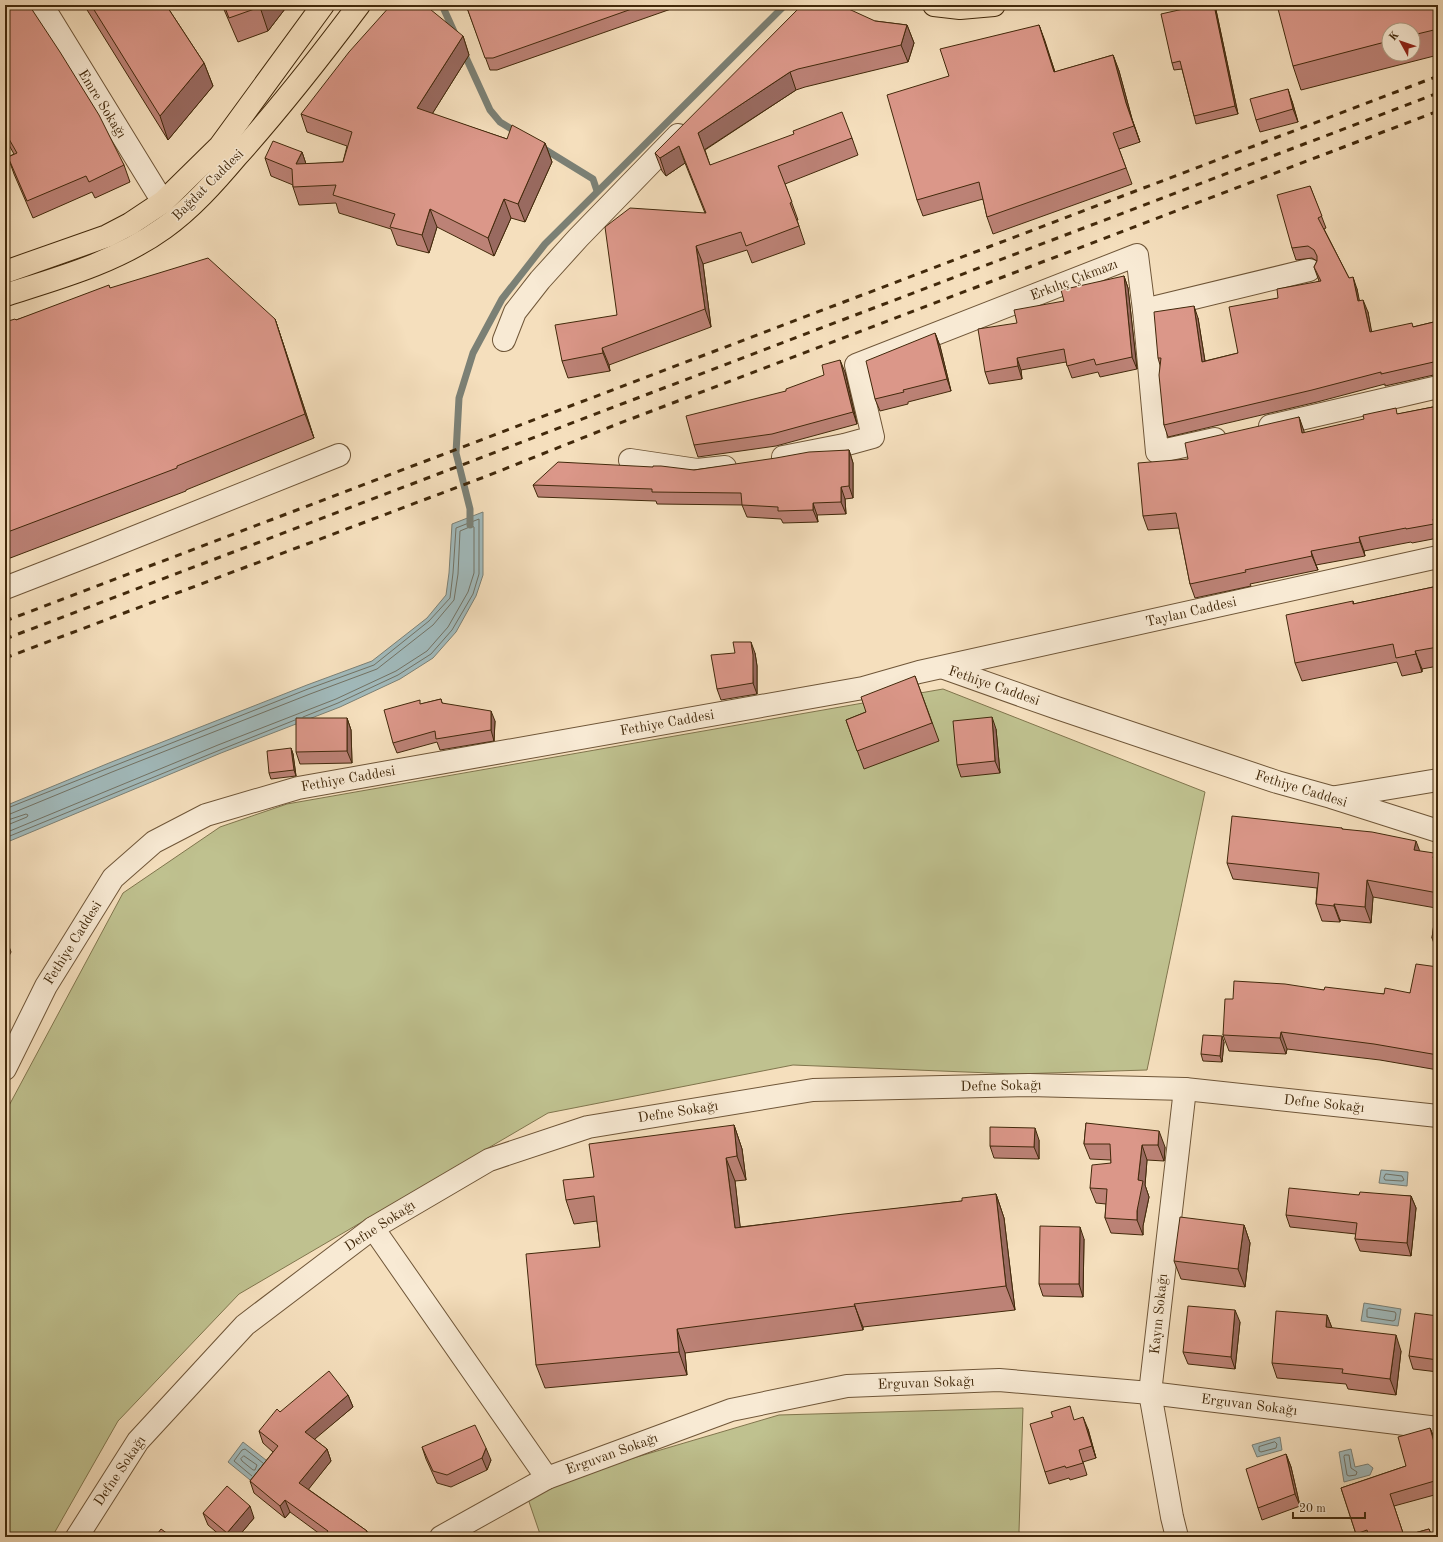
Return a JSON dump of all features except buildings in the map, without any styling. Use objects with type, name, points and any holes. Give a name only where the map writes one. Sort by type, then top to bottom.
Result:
[{"type":"main road","name":"Bağdat Caddesi","points":[[5,272],[107,236],[130,224],[163,202],[220,146],[324,5]]},
{"type":"main road","name":"Bağdat Caddesi","points":[[5,295],[108,260],[149,237],[176,219],[216,180],[268,122],[359,5]]},
{"type":"main road","points":[[934,5],[960,8],[994,5]]},
{"type":"street","name":"Emre Sokağı","points":[[42,5],[163,202]]},
{"type":"street","points":[[504,340],[514,312],[540,280],[578,238],[691,122]]},
{"type":"street","name":"Erkılıç Çıkmazı","points":[[764,461],[844,445],[873,437],[856,365],[1137,255],[1144,310],[1157,452],[1438,386]]},
{"type":"street","points":[[1144,310],[1309,270]]},
{"type":"street","points":[[5,588],[96,553],[339,454]]},
{"type":"street","points":[[630,460],[697,470],[741,464]]},
{"type":"street","name":"Taylan Caddesi","points":[[944,668],[1438,557]]},
{"type":"street","name":"Fethiye Caddesi","points":[[5,1068],[46,986],[113,878],[154,842],[206,815],[298,788],[864,688],[919,672],[944,668],[1057,708],[1277,782],[1438,831]]},
{"type":"street","points":[[1331,798],[1438,780]]},
{"type":"street","name":"Defne Sokağı","points":[[77,1537],[138,1441],[245,1325],[373,1228],[489,1160],[588,1127],[813,1090],[1029,1085],[1185,1089],[1438,1116]]},
{"type":"street","name":"Kayın Sokağı","points":[[1177,1537],[1172,1518],[1150,1393],[1185,1089]]},
{"type":"street","points":[[373,1228],[546,1478]]},
{"type":"street","name":"Erguvan Sokağı","points":[[441,1537],[546,1478],[731,1410],[847,1386],[999,1380],[1150,1393],[1438,1428]]},
{"type":"green space","points":[[943,689],[1205,792],[1147,1070],[1015,1074],[793,1065],[548,1113],[239,1294],[118,1421],[52,1537],[5,1537],[5,1113],[123,893],[220,827],[287,804]]},
{"type":"green space","points":[[1023,1408],[1020,1537],[541,1537],[525,1490],[779,1415]]},
{"type":"water","points":[[483,512],[483,575],[476,596],[456,632],[433,658],[400,679],[340,707],[221,753],[5,843],[5,806],[109,763],[372,661],[427,618],[446,595],[452,524]]},
{"type":"water","points":[[1381,1170],[1408,1172],[1407,1186],[1379,1183]]},
{"type":"water","points":[[1364,1303],[1401,1309],[1398,1326],[1361,1321]]},
{"type":"water","points":[[1280,1437],[1282,1450],[1257,1457],[1252,1445]]},
{"type":"water","points":[[243,1442],[271,1464],[255,1484],[228,1462]]},
{"type":"water","points":[[1351,1449],[1355,1467],[1368,1464],[1373,1468],[1370,1475],[1344,1482],[1339,1452]]},
{"type":"waterway","points":[[442,5],[456,36]]},
{"type":"waterway","points":[[470,525],[470,509],[456,453],[459,398],[473,353],[502,299],[545,244],[785,5]]},
{"type":"waterway","points":[[463,51],[490,110],[500,122],[518,133]]},
{"type":"waterway","points":[[541,147],[593,179],[597,191]]},
{"type":"railway","points":[[5,621],[1438,76]]},
{"type":"railway","points":[[5,639],[1438,93]]},
{"type":"railway","points":[[5,658],[487,476],[615,425],[1438,111]]}]
